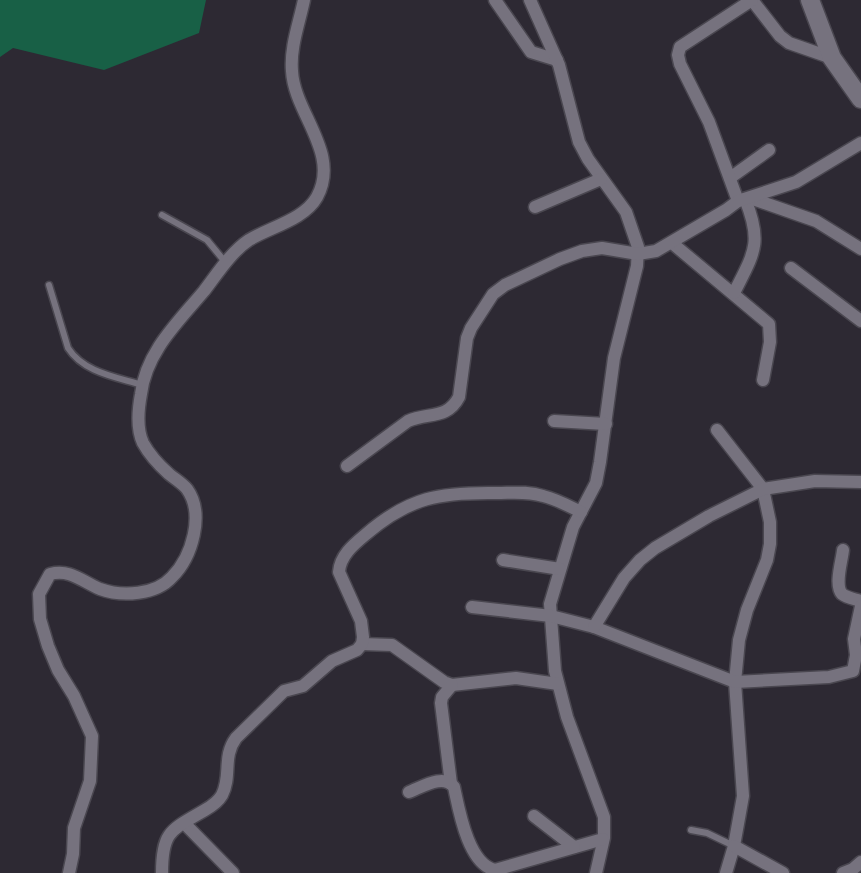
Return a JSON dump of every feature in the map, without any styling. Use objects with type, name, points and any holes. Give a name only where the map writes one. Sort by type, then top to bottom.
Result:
[{"type":"street","points":[[69,873],[73,854],[74,828],[90,781],[92,736],[86,719],[58,670],[48,646],[40,619],[39,594],[50,574],[62,571],[103,590],[117,593],[146,591],[163,586],[174,576],[185,558],[193,537],[196,519],[193,501],[187,489],[168,474],[143,443],[138,412],[142,386],[153,357],[170,330],[226,263],[247,242],[305,211],[317,196],[323,177],[323,161],[319,146],[298,98],[292,73],[292,51],[304,0]]},
{"type":"street","points":[[495,0],[531,52],[557,60]]},
{"type":"street","points":[[530,0],[557,60],[579,142],[601,179],[626,212],[638,254],[638,266],[614,358],[596,483],[573,526],[552,591],[551,616],[558,684],[567,717],[604,817],[603,839],[596,873]]},
{"type":"street","points":[[734,293],[751,259],[756,239],[754,221],[745,199],[730,178],[709,122],[680,64],[678,55],[680,47],[752,0],[780,36],[789,43],[832,58]]},
{"type":"street","points":[[810,0],[832,58],[861,99]]},
{"type":"street","points":[[347,466],[408,421],[448,412],[456,404],[467,338],[483,307],[493,294],[505,285],[582,251],[602,248],[638,254],[656,251],[745,199],[809,176],[861,143]]},
{"type":"street","points":[[730,178],[769,150]]},
{"type":"street","points":[[535,207],[601,179]]},
{"type":"street","points":[[745,199],[816,222],[861,249]]},
{"type":"street","points":[[672,243],[769,324],[770,342],[763,380]]},
{"type":"street","points":[[791,268],[861,321]]},
{"type":"street","points":[[554,421],[606,424]]},
{"type":"street","points":[[717,430],[763,489],[770,522],[767,560],[742,626],[735,682],[743,796],[734,846],[726,873]]},
{"type":"street","points":[[594,627],[624,578],[647,554],[709,516],[763,489],[815,481],[861,482]]},
{"type":"street","points":[[162,873],[162,852],[165,840],[172,831],[214,805],[222,796],[230,746],[278,695],[303,686],[332,661],[357,650],[362,644],[361,621],[353,599],[341,579],[339,564],[346,553],[370,531],[406,507],[423,499],[445,494],[526,493],[542,495],[581,512]]},
{"type":"street","points":[[843,550],[839,579],[840,590],[846,596],[861,601]]},
{"type":"street","points":[[503,560],[560,569]]},
{"type":"street","points":[[472,608],[551,616],[594,627],[735,682],[829,677],[853,671],[856,655],[854,639],[861,606]]},
{"type":"street","points":[[362,644],[392,645],[444,682],[452,685],[516,678],[558,684]]},
{"type":"street","points":[[452,685],[442,697],[441,704],[452,784],[468,842],[483,864],[495,870],[603,839]]},
{"type":"street","points":[[409,792],[438,781],[446,780],[452,784]]},
{"type":"street","points":[[534,816],[574,847]]},
{"type":"street","points":[[184,823],[233,873]]},
{"type":"street","points":[[734,846],[783,873]]},
{"type":"street","points":[[843,873],[861,862]]},
{"type":"lane","points":[[162,215],[207,240],[226,263]]},
{"type":"lane","points":[[49,285],[68,348],[73,356],[93,369],[142,386]]},
{"type":"lane","points":[[691,830],[707,833],[734,846]]},
{"type":"green space","points":[[0,0],[206,0],[199,33],[104,70],[13,48],[0,57]]}]
